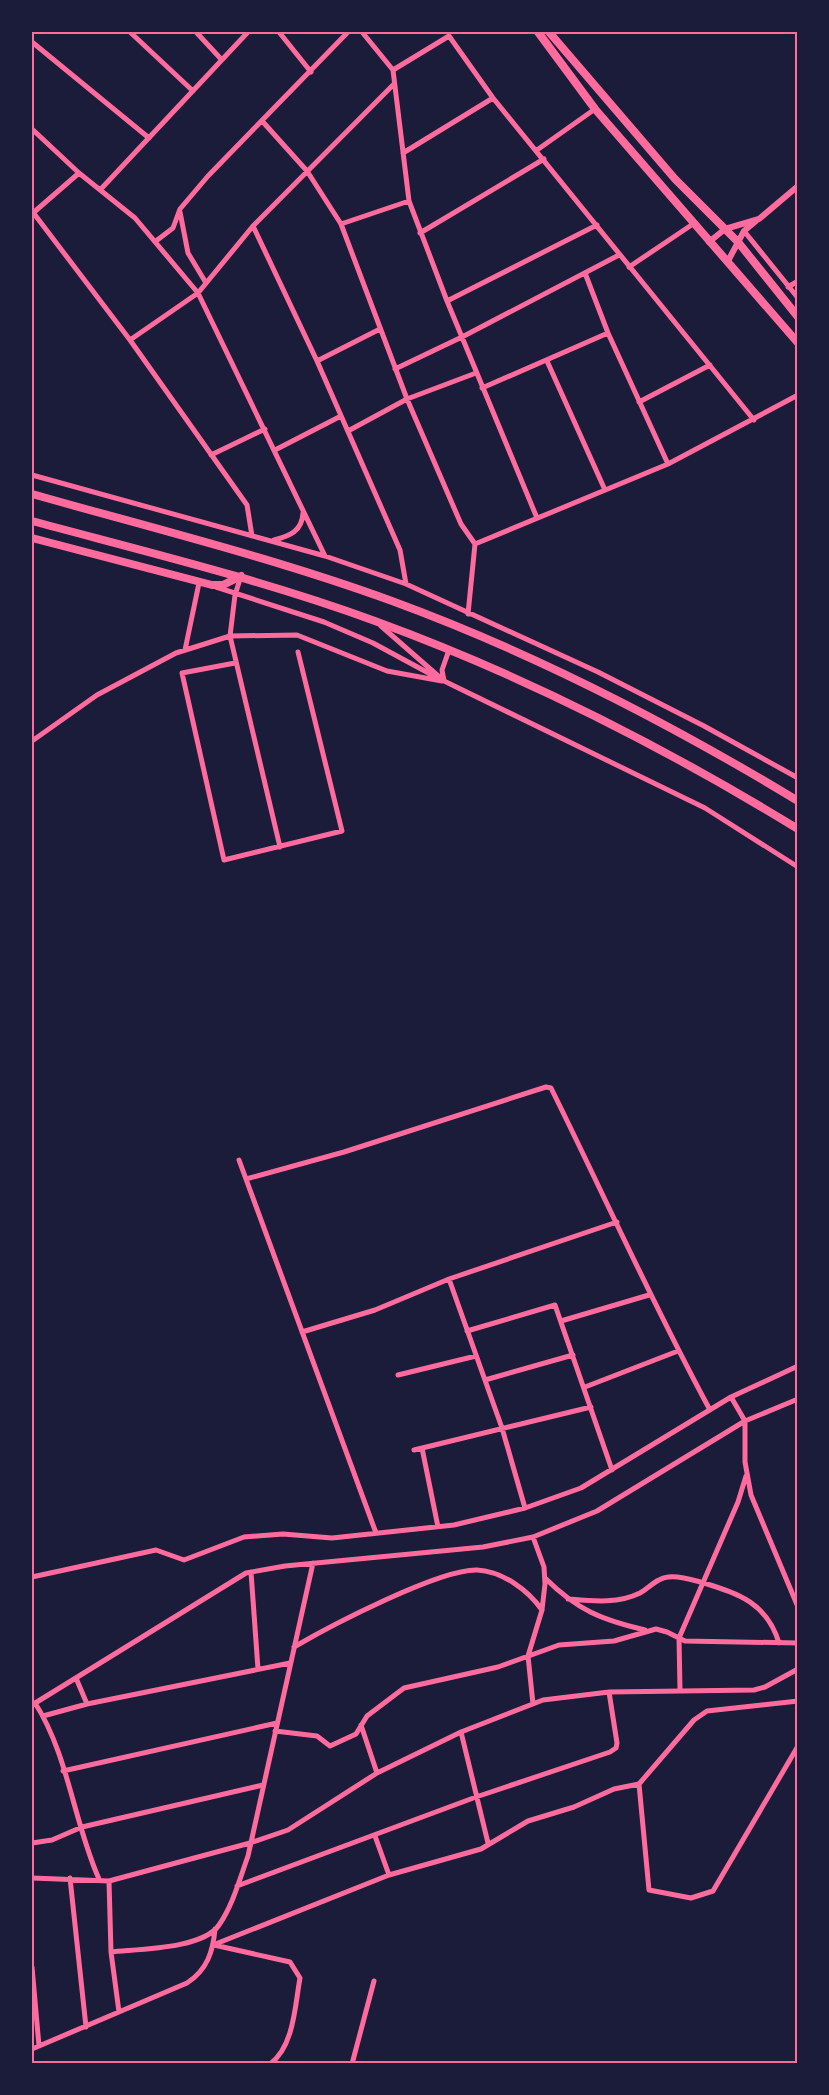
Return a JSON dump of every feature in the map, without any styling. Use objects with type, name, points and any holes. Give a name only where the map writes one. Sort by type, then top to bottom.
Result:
[{"type":"highway","points":[[32,494],[300,570],[434,618],[523,656],[677,732],[798,801]]},
{"type":"highway","points":[[32,522],[241,576],[375,621],[449,650],[560,699],[730,788],[798,829]]},
{"type":"highway","points":[[32,538],[199,583],[223,585],[241,576]]},
{"type":"main road","points":[[538,32],[595,109],[798,343]]},
{"type":"main road","points":[[549,32],[675,179],[738,242],[798,317]]},
{"type":"street","points":[[130,32],[193,91]]},
{"type":"street","points":[[196,32],[220,59]]},
{"type":"street","points":[[100,190],[220,59],[248,32]]},
{"type":"street","points":[[279,32],[311,72]]},
{"type":"street","points":[[156,241],[173,228],[180,209],[208,176],[348,32]]},
{"type":"street","points":[[362,32],[393,70],[409,201],[476,373],[537,518]]},
{"type":"street","points":[[393,70],[449,36],[493,98],[754,420]]},
{"type":"street","points":[[32,42],[149,138]]},
{"type":"street","points":[[130,340],[198,293],[254,226],[394,84]]},
{"type":"street","points":[[403,153],[493,98]]},
{"type":"street","points":[[537,150],[595,109]]},
{"type":"street","points":[[263,122],[307,171],[341,224],[394,369],[461,524],[475,544],[468,615]]},
{"type":"street","points":[[32,129],[79,173],[135,218],[198,293],[325,556]]},
{"type":"street","points":[[420,233],[544,159]]},
{"type":"street","points":[[79,173],[32,212],[130,340],[247,505],[252,536]]},
{"type":"street","points":[[728,261],[744,231],[798,186]]},
{"type":"street","points":[[341,224],[409,201]]},
{"type":"street","points":[[180,209],[188,253],[206,283]]},
{"type":"street","points":[[709,242],[725,229],[759,219]]},
{"type":"street","points":[[629,267],[693,224]]},
{"type":"street","points":[[447,301],[597,225]]},
{"type":"street","points":[[254,226],[317,361],[400,550],[406,584]]},
{"type":"street","points":[[744,231],[798,298]]},
{"type":"street","points":[[394,369],[462,337],[619,255]]},
{"type":"street","points":[[585,273],[608,333],[668,464]]},
{"type":"street","points":[[788,287],[798,281]]},
{"type":"street","points":[[317,361],[380,328]]},
{"type":"street","points":[[483,388],[608,333]]},
{"type":"street","points":[[547,361],[605,490]]},
{"type":"street","points":[[639,402],[710,365]]},
{"type":"street","points":[[348,431],[407,399],[476,373]]},
{"type":"street","points":[[475,544],[668,464],[798,395]]},
{"type":"street","points":[[275,450],[340,416]]},
{"type":"street","points":[[211,455],[265,429]]},
{"type":"street","points":[[32,475],[325,556],[406,584],[468,615],[598,672],[704,726],[798,778]]},
{"type":"street","points":[[273,541],[288,537],[296,531],[302,523],[303,511]]},
{"type":"street","points":[[241,576],[235,595],[231,636],[235,663],[280,847]]},
{"type":"street","points":[[185,650],[199,583]]},
{"type":"street","points":[[212,585],[235,595],[324,622],[373,644],[705,808],[798,867]]},
{"type":"street","points":[[375,621],[444,681]]},
{"type":"street","points":[[32,741],[97,695],[185,650],[231,636],[297,635],[387,671],[444,681]]},
{"type":"street","points":[[444,681],[442,670],[449,650]]},
{"type":"street","points":[[235,663],[182,673],[224,860],[342,831],[298,652]]},
{"type":"street","points":[[246,1179],[344,1152],[546,1087],[551,1088],[617,1222],[649,1295],[710,1410]]},
{"type":"street","points":[[239,1160],[376,1533]]},
{"type":"street","points":[[302,1332],[375,1310],[449,1279],[617,1222]]},
{"type":"street","points":[[449,1279],[502,1428],[525,1508]]},
{"type":"street","points":[[561,1321],[649,1295]]},
{"type":"street","points":[[468,1332],[555,1305],[612,1470]]},
{"type":"street","points":[[585,1387],[678,1351]]},
{"type":"street","points":[[485,1380],[573,1355]]},
{"type":"street","points":[[398,1375],[476,1356]]},
{"type":"street","points":[[32,1577],[156,1550],[184,1560],[244,1537],[283,1534],[332,1538],[438,1527],[525,1508],[581,1488],[731,1397],[798,1366]]},
{"type":"street","points":[[731,1397],[745,1420],[746,1476],[751,1495],[798,1607]]},
{"type":"street","points":[[99,1879],[43,1716],[33,1704],[251,1572],[313,1563],[483,1547],[533,1538],[597,1511],[745,1420],[798,1399]]},
{"type":"street","points":[[414,1450],[591,1407]]},
{"type":"street","points":[[422,1448],[438,1527]]},
{"type":"street","points":[[680,1690],[679,1638],[738,1502],[746,1476]]},
{"type":"street","points":[[533,1538],[544,1567],[545,1578],[542,1610],[528,1656],[533,1704]]},
{"type":"street","points":[[32,2049],[201,1975],[213,1945],[215,1929],[237,1886],[250,1843],[313,1563]]},
{"type":"street","points":[[294,1647],[425,1584],[465,1570],[480,1570],[506,1579],[531,1594],[542,1610]]},
{"type":"street","points":[[251,1572],[258,1670]]},
{"type":"street","points":[[568,1599],[597,1602],[623,1599],[668,1577],[703,1583],[735,1592],[760,1610],[776,1633],[779,1643]]},
{"type":"street","points":[[545,1578],[582,1610],[606,1621],[667,1632],[685,1641],[798,1643]]},
{"type":"street","points":[[275,1731],[317,1736],[330,1746],[356,1734],[367,1716],[404,1688],[498,1667],[559,1645],[614,1641],[646,1630]]},
{"type":"street","points":[[43,1716],[87,1704],[290,1663]]},
{"type":"street","points":[[32,1878],[109,1881],[250,1843],[288,1830],[377,1773],[461,1732],[533,1704],[584,1694],[609,1692],[754,1690],[765,1687],[798,1669]]},
{"type":"street","points":[[76,1678],[87,1704]]},
{"type":"street","points":[[237,1886],[476,1797],[616,1748],[609,1692]]},
{"type":"street","points":[[213,1945],[389,1875],[481,1849],[528,1821],[574,1807],[614,1789],[639,1784],[700,1714],[707,1711],[798,1701]]},
{"type":"street","points":[[63,1771],[277,1723]]},
{"type":"street","points":[[361,1725],[377,1773]]},
{"type":"street","points":[[461,1732],[488,1844]]},
{"type":"street","points":[[639,1784],[649,1890],[691,1898],[713,1891],[798,1746]]},
{"type":"street","points":[[32,1843],[52,1840],[82,1827],[263,1785]]},
{"type":"street","points":[[375,1836],[389,1875]]},
{"type":"street","points":[[70,1878],[86,2026]]},
{"type":"street","points":[[109,1881],[111,1952],[119,2012]]},
{"type":"street","points":[[111,1952],[180,1944],[207,1936],[215,1929]]},
{"type":"street","points":[[213,1945],[290,1962],[300,1978],[287,2039],[275,2062]]},
{"type":"street","points":[[32,1967],[39,2046]]},
{"type":"street","points":[[352,2064],[374,1981]]}]
